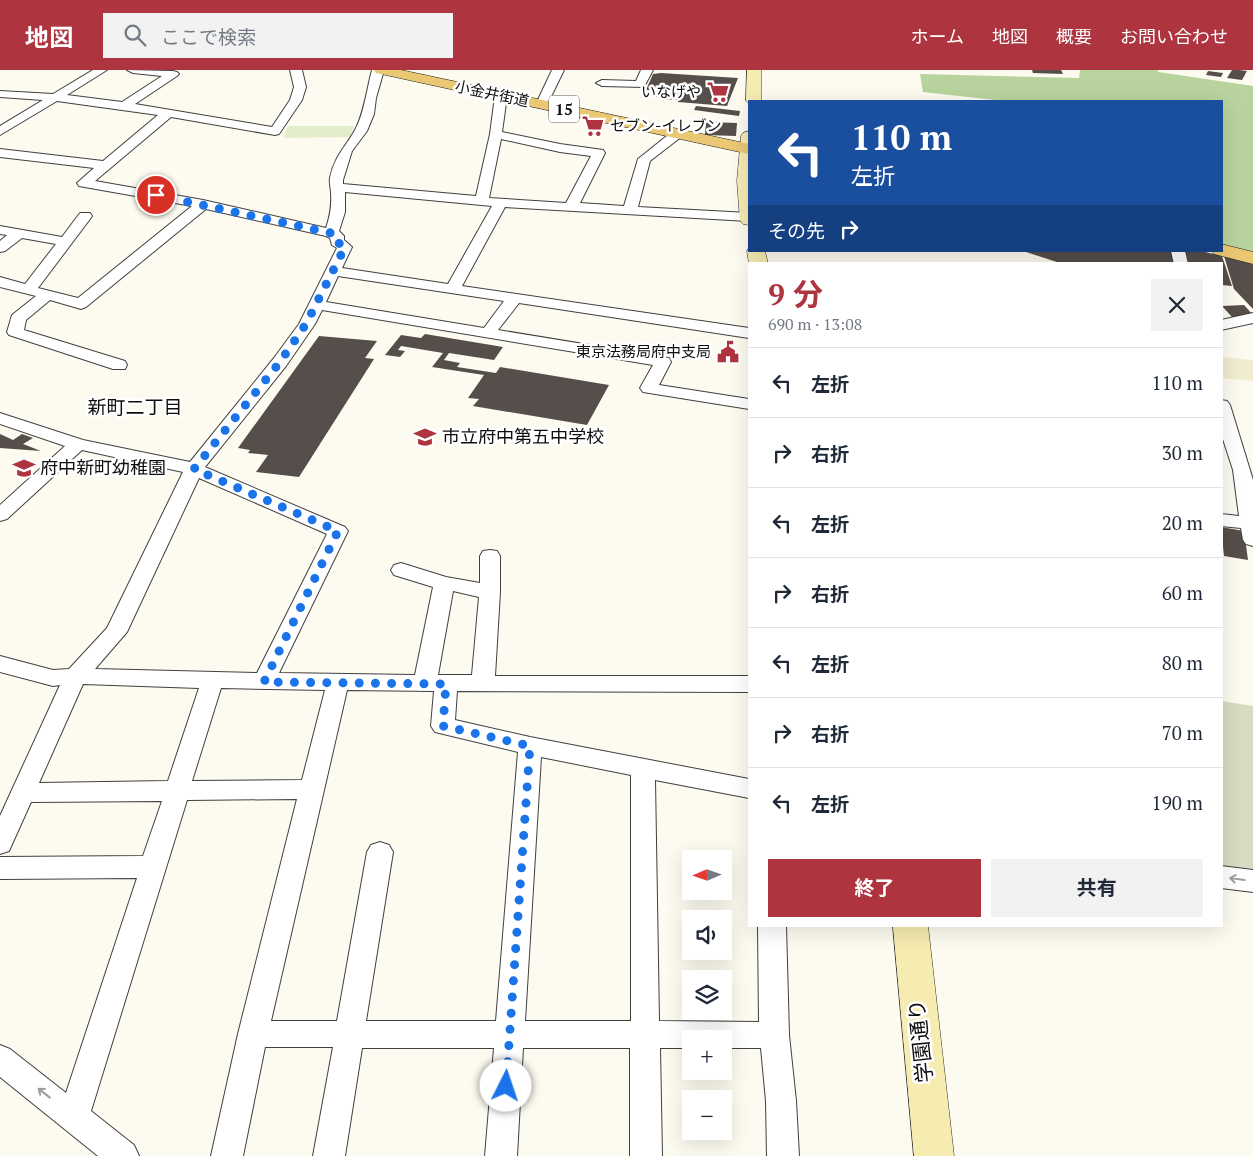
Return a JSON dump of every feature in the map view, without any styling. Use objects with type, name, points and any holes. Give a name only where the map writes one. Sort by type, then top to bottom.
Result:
[{"type":"main road","name":"小金井街道","points":[[380,70],[677,134],[748,145]]},
{"type":"main road","points":[[1223,250],[1253,258]]},
{"type":"street","points":[[0,131],[101,70]]},
{"type":"street","points":[[123,107],[173,74],[133,70]]},
{"type":"street","points":[[0,94],[54,98],[169,112],[275,131],[296,100],[300,87],[296,70]]},
{"type":"street","points":[[331,233],[338,212],[336,180],[346,151],[361,131],[368,114],[370,98],[380,70]]},
{"type":"street","points":[[542,104],[558,70]]},
{"type":"street","points":[[602,83],[640,85],[647,70]]},
{"type":"street","points":[[754,70],[754,100]]},
{"type":"street","points":[[482,200],[496,134],[501,96]]},
{"type":"street","points":[[0,844],[76,676],[116,632],[194,469],[280,362],[306,324],[345,247],[337,242],[337,236],[331,233],[203,204],[84,183],[169,112]]},
{"type":"street","points":[[496,134],[560,148],[599,153],[571,207]]},
{"type":"street","points":[[630,210],[644,158],[677,134]]},
{"type":"street","points":[[337,186],[501,203],[748,219],[746,181],[748,145]]},
{"type":"street","points":[[0,153],[104,165]]},
{"type":"street","points":[[98,200],[107,186]]},
{"type":"street","points":[[453,288],[501,203]]},
{"type":"street","points":[[0,282],[81,304],[203,204]]},
{"type":"street","points":[[28,290],[84,216]]},
{"type":"street","points":[[0,230],[66,242]]},
{"type":"street","points":[[0,248],[19,233]]},
{"type":"street","points":[[332,271],[748,333]]},
{"type":"street","points":[[47,295],[18,318],[15,332],[119,365]]},
{"type":"street","points":[[488,332],[515,298]]},
{"type":"street","points":[[317,305],[663,362],[649,388],[748,404]]},
{"type":"street","points":[[1223,324],[1253,318]]},
{"type":"street","points":[[1223,412],[1242,470],[1251,532]]},
{"type":"street","points":[[0,418],[78,444],[194,469],[338,531],[264,682]]},
{"type":"street","points":[[0,515],[78,444]]},
{"type":"street","points":[[1223,521],[1251,532]]},
{"type":"street","points":[[483,684],[490,592],[490,556]]},
{"type":"street","points":[[401,570],[444,583],[490,592]]},
{"type":"street","points":[[444,583],[436,684],[443,726],[530,746],[748,789]]},
{"type":"street","points":[[0,664],[53,678],[76,676],[212,681],[436,684],[748,684]]},
{"type":"street","points":[[74,1116],[212,681]]},
{"type":"street","points":[[227,1156],[311,789],[338,682]]},
{"type":"street","points":[[501,1156],[530,746]]},
{"type":"street","points":[[643,768],[646,1156]]},
{"type":"street","points":[[24,793],[311,789]]},
{"type":"street","points":[[329,1156],[380,852]]},
{"type":"street","points":[[0,868],[153,867]]},
{"type":"street","points":[[1223,877],[1253,881]]},
{"type":"street","points":[[772,927],[774,1034],[781,1101],[783,1156]]},
{"type":"street","name":"学園通り","points":[[910,927],[934,1156]]},
{"type":"street","points":[[254,1034],[774,1034]]},
{"type":"street","points":[[0,1059],[123,1156]]},
{"type":"shaded area","points":[[1223,357],[1253,360],[1253,381],[1223,378]]},
{"type":"green space","points":[[1080,70],[1158,70],[1158,72],[1253,86],[1253,255],[1223,248],[1223,100],[995,100],[923,92],[920,74],[1079,78]]},
{"type":"green space","points":[[288,126],[354,126],[350,137],[283,138]]},
{"type":"green space","points":[[1223,701],[1253,706],[1253,876],[1223,872]]},
{"type":"building","points":[[1032,70],[1061,70],[1063,74],[1033,73]]},
{"type":"building","points":[[1232,70],[1247,71],[1242,80],[1227,78]]},
{"type":"building","points":[[1208,71],[1223,73],[1221,77],[1206,75]]},
{"type":"building","points":[[653,74],[738,78],[727,106],[678,102],[678,100],[664,99],[651,95],[653,90],[646,90]]},
{"type":"building","points":[[696,106],[740,111],[739,116],[694,110]]},
{"type":"building","points":[[706,122],[737,123],[736,136],[705,135]]},
{"type":"building","points":[[1026,252],[1174,252],[1176,262],[1057,262]]},
{"type":"building","points":[[1182,252],[1205,252],[1222,256],[1232,286],[1223,285],[1223,262],[1185,262]]},
{"type":"building","points":[[1224,256],[1253,263],[1253,309],[1234,289]]},
{"type":"building","points":[[1244,305],[1253,315],[1232,317],[1223,306]]},
{"type":"building","points":[[425,334],[503,347],[494,360],[449,353],[444,360],[460,363],[457,367],[496,373],[500,367],[609,385],[587,425],[473,406],[479,399],[468,398],[484,375],[432,367],[443,353],[401,346],[398,350],[405,351],[400,357],[385,355],[401,335],[421,338]]},
{"type":"building","points":[[319,336],[377,341],[365,358],[374,359],[299,477],[256,472],[268,455],[248,453],[250,450],[238,448]]},
{"type":"building","points":[[0,434],[13,440],[22,434],[33,438],[23,444],[41,451],[0,448]]},
{"type":"building","points":[[1223,527],[1244,531],[1248,560],[1224,556]]},
{"type":"place","name":"いなげや","points":[[718,92]]},
{"type":"place","name":"セブン-イレブン","points":[[593,126]]},
{"type":"place","name":"東京法務局府中支局","points":[[728,352]]},
{"type":"place","name":"市立府中第五中学校","points":[[425,437]]},
{"type":"place","name":"府中新町幼稚園","points":[[24,468]]},
{"type":"district","name":"新町二丁目","points":[[135,407]]},
{"type":"route","points":[[156,195],[331,233],[337,236],[337,242],[345,247],[306,324],[280,362],[194,469],[338,531],[264,682],[446,684],[443,726],[530,746],[506,1086]]}]
